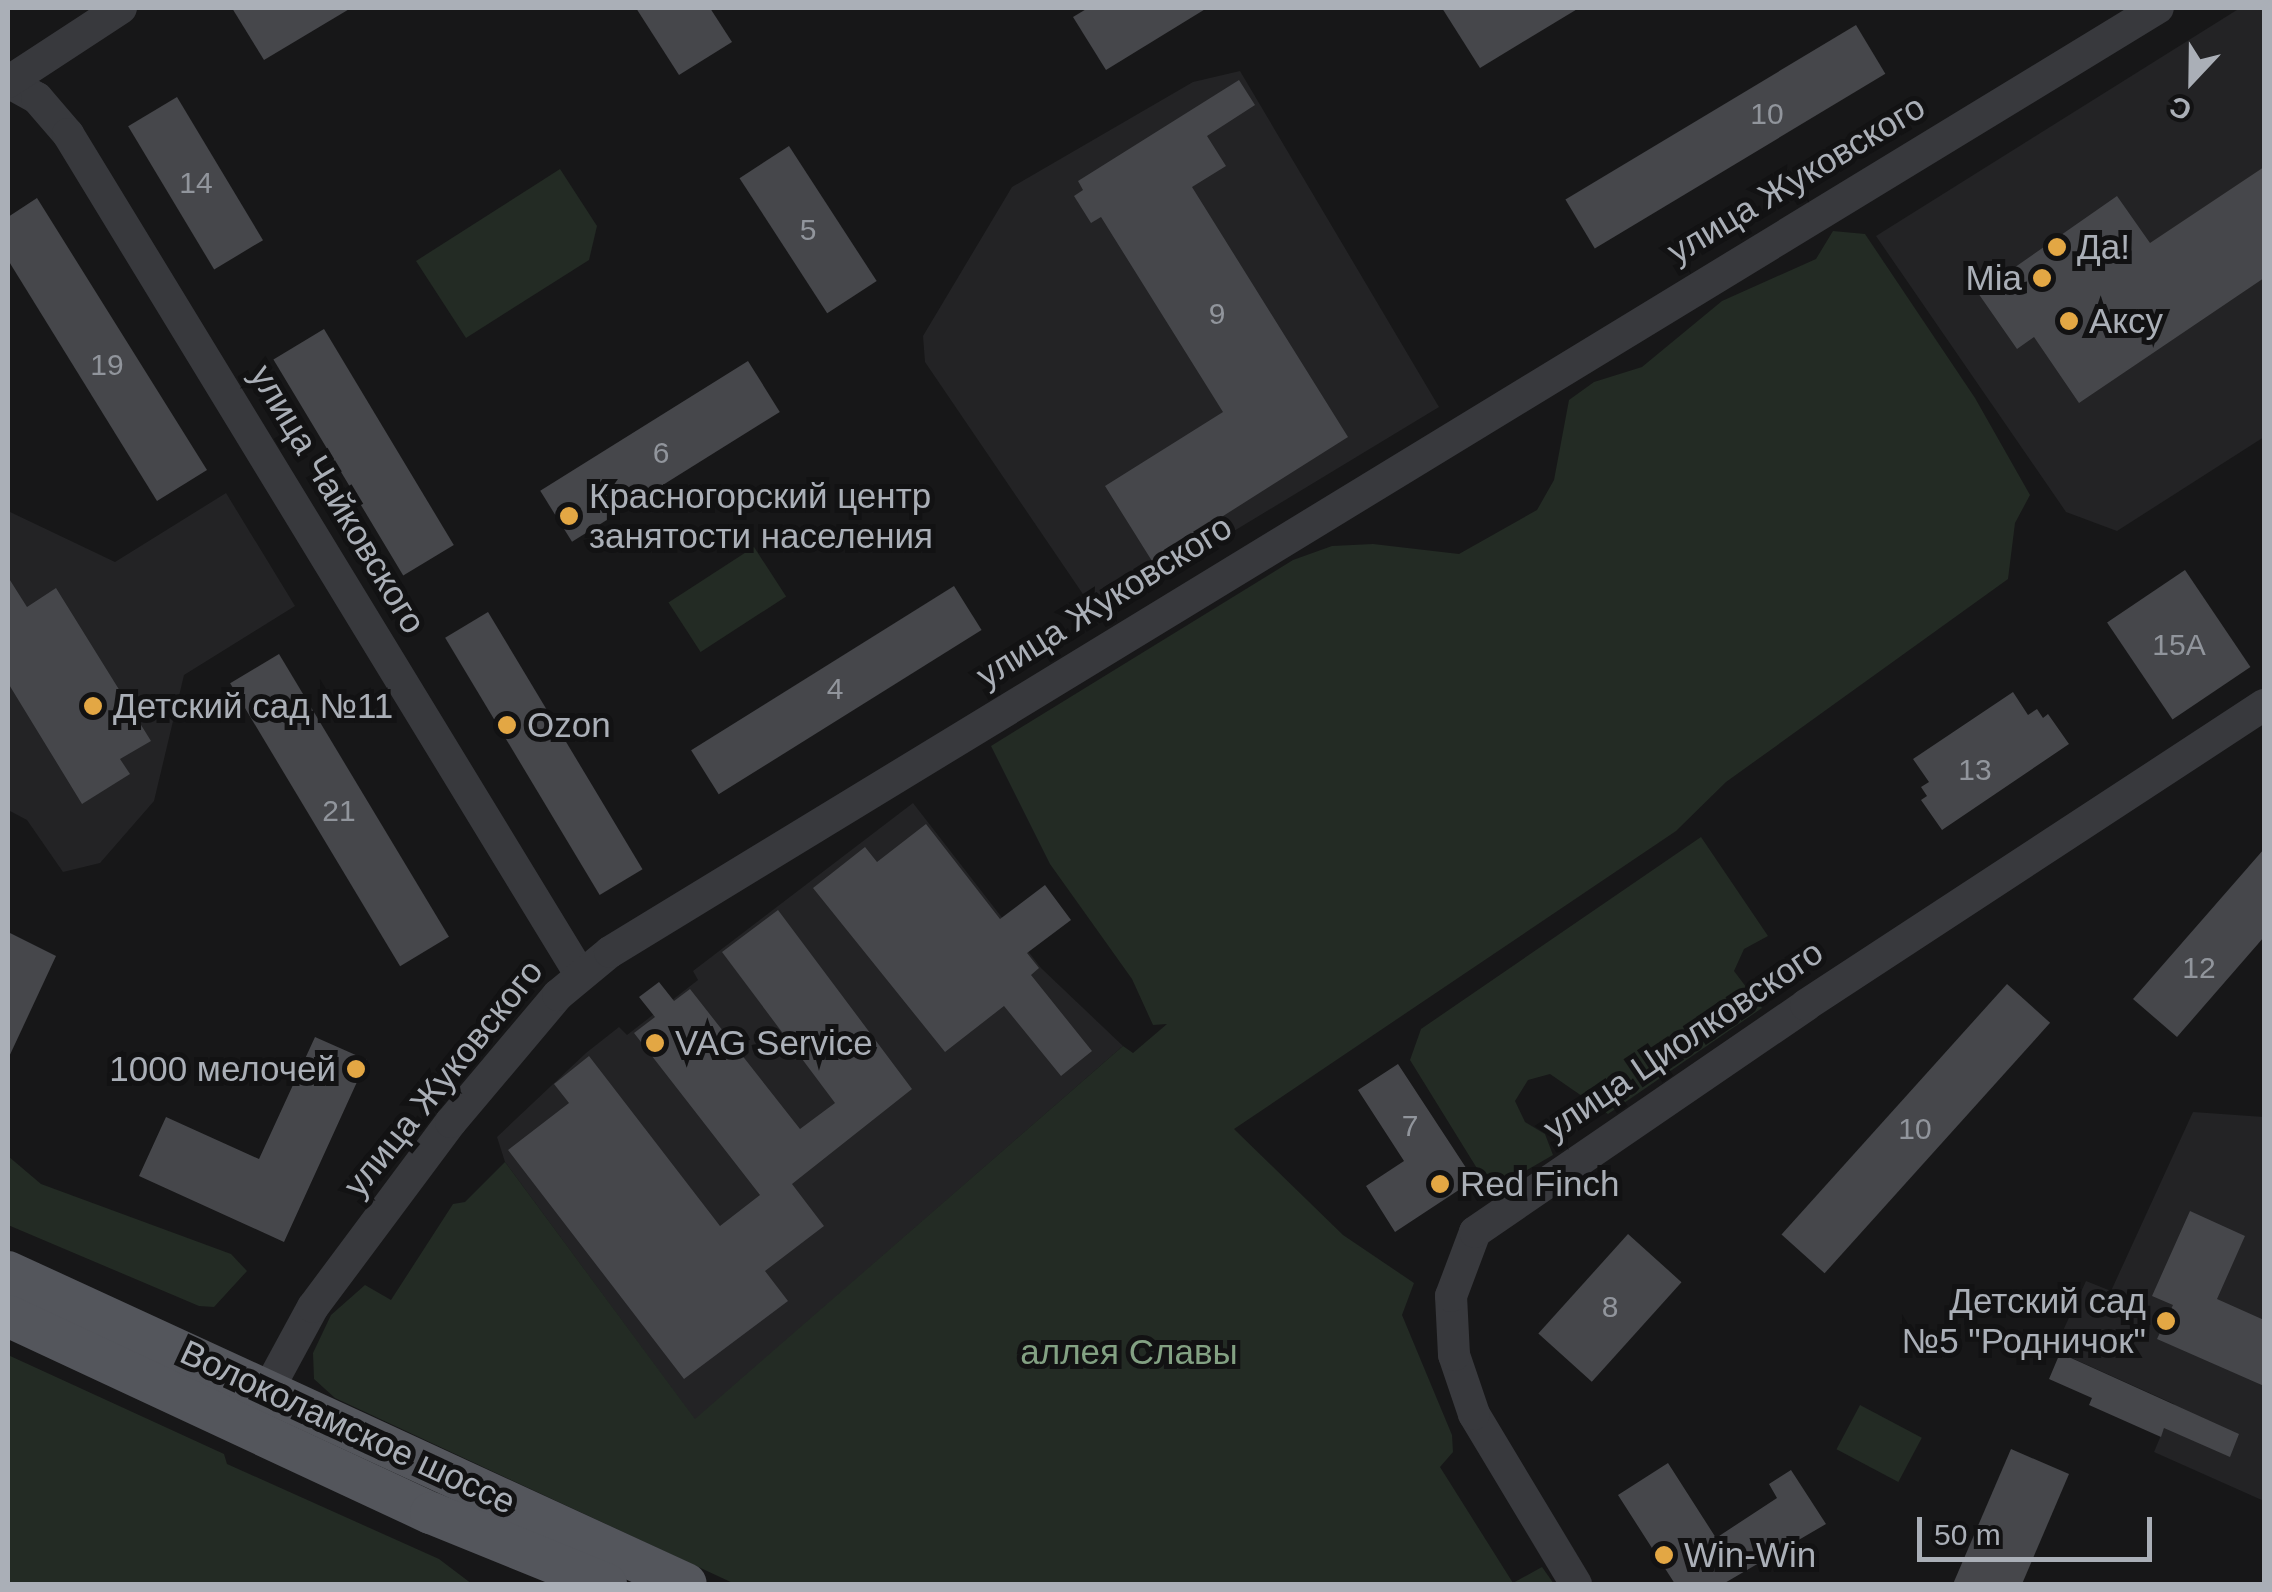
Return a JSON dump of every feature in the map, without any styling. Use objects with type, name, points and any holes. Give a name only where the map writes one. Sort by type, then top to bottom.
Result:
[{"type":"main road","name":"Волоколамское шоссе","points":[[8,1272],[686,1584]]},
{"type":"main road","name":"Волоколамское шоссе","points":[[8,1316],[248,1430],[606,1584]]},
{"type":"street","points":[[8,82],[122,8]]},
{"type":"street","name":"улица Жуковского","points":[[248,1430],[312,1306],[451,1122],[580,974],[850,800],[2158,8]]},
{"type":"street","name":"улица Чайковского","points":[[8,82],[37,98],[68,134],[580,974]]},
{"type":"street","name":"улица Циолковского","points":[[1576,1584],[1491,1444],[1454,1355],[1451,1296],[1475,1232],[1806,1005],[2264,706]]},
{"type":"shaded area","points":[[2240,8],[2264,8],[2264,437],[2117,531],[2066,512],[1876,236]]},
{"type":"shaded area","points":[[1240,71],[1439,407],[1138,589],[1116,587],[1089,603],[925,362],[923,336],[1012,187],[1193,82]]},
{"type":"shaded area","name":"Детский сад №11","points":[[226,493],[295,606],[184,675],[154,801],[100,863],[63,872],[27,820],[8,810],[8,511],[115,562]]},
{"type":"shaded area","points":[[913,803],[1041,968],[1123,1046],[695,1420],[505,1162],[497,1137],[586,1053],[619,1027],[627,1035],[698,980],[693,971]]},
{"type":"shaded area","name":"Детский сад №5 \"Родничок\"","points":[[2193,1112],[2264,1117],[2264,1501],[2154,1452],[2174,1404],[2054,1350],[2086,1281],[2111,1291]]},
{"type":"green space","points":[[560,169],[597,226],[589,260],[466,338],[416,261]]},
{"type":"green space","name":"аллея Славы","points":[[1833,231],[1865,234],[1975,398],[2030,495],[2015,523],[2008,579],[1726,782],[1676,831],[1234,1129],[1343,1235],[1414,1283],[1402,1315],[1452,1435],[1453,1452],[1440,1467],[1513,1583],[1542,1567],[1554,1584],[735,1584],[335,1398],[314,1379],[313,1353],[331,1315],[365,1285],[391,1300],[453,1204],[465,1202],[505,1162],[695,1419],[1123,1046],[1133,1053],[1167,1024],[1153,1025],[1132,979],[1050,864],[991,746],[1293,560],[1332,546],[1373,544],[1459,554],[1537,510],[1554,480],[1569,400],[1594,382],[1642,367],[1722,301],[1816,259]]},
{"type":"green space","points":[[754,547],[786,596],[701,652],[668,603]]},
{"type":"green space","points":[[1701,837],[1768,936],[1744,949],[1734,971],[1762,1008],[1608,1114],[1550,1074],[1528,1080],[1515,1101],[1525,1122],[1545,1134],[1553,1155],[1491,1191],[1410,1060],[1421,1029]]},
{"type":"green space","points":[[8,1156],[41,1184],[231,1254],[247,1271],[214,1307],[199,1306],[8,1225]]},
{"type":"green space","points":[[8,1355],[224,1454],[227,1464],[439,1559],[472,1584],[8,1584]]},
{"type":"green space","points":[[1860,1405],[1922,1438],[1898,1482],[1837,1449]]},
{"type":"building","points":[[232,8],[351,8],[264,60]]},
{"type":"building","points":[[636,8],[710,8],[732,42],[679,75]]},
{"type":"building","points":[[1088,8],[1207,8],[1106,70],[1073,17]]},
{"type":"building","points":[[1442,8],[1579,8],[1480,68]]},
{"type":"building","points":[[1856,25],[1885,74],[1595,248],[1565,200]]},
{"type":"building","points":[[1239,80],[1255,105],[1207,136],[1226,166],[1192,187],[1348,437],[1152,561],[1105,486],[1223,412],[1101,217],[1091,223],[1074,196],[1083,190],[1078,181]]},
{"type":"building","points":[[177,97],[263,240],[214,270],[128,126]]},
{"type":"building","points":[[789,146],[877,281],[827,313],[740,178]]},
{"type":"building","points":[[2264,167],[2264,278],[2079,403],[2034,337],[2017,349],[1978,293],[2117,196],[2150,243]]},
{"type":"building","points":[[37,198],[207,470],[157,501],[8,260],[8,217]]},
{"type":"building","points":[[324,329],[454,545],[403,575],[273,359]]},
{"type":"building","points":[[748,361],[780,412],[572,542],[540,491]]},
{"type":"building","points":[[2185,570],[2250,667],[2172,720],[2107,623]]},
{"type":"building","points":[[8,577],[27,607],[56,588],[151,741],[120,759],[130,774],[82,804],[8,683]]},
{"type":"building","points":[[954,586],[982,630],[719,794],[691,750]]},
{"type":"building","points":[[488,612],[643,869],[600,895],[445,638]]},
{"type":"building","points":[[279,654],[449,937],[400,966],[230,683]]},
{"type":"building","points":[[2013,692],[2028,715],[2037,709],[2043,718],[2048,714],[2069,744],[1942,830],[1921,800],[1927,796],[1921,787],[1929,782],[1913,759]]},
{"type":"building","points":[[926,824],[1000,919],[1045,885],[1071,920],[1027,953],[1039,968],[1031,975],[1092,1051],[1061,1076],[1004,1006],[945,1052],[813,888],[865,847],[877,862]]},
{"type":"building","points":[[2264,849],[2264,937],[2177,1037],[2133,999]]},
{"type":"building","points":[[778,910],[912,1089],[792,1184],[824,1226],[765,1271],[788,1301],[684,1379],[508,1150],[569,1103],[554,1084],[589,1056],[720,1226],[760,1195],[634,1033],[655,1017],[639,997],[659,982],[674,1001],[690,989],[800,1129],[835,1103],[722,952]]},
{"type":"building","points":[[8,932],[56,956],[8,1059]]},
{"type":"building","points":[[2007,984],[2050,1023],[1825,1273],[1782,1234]]},
{"type":"building","points":[[315,1037],[367,1060],[284,1242],[139,1176],[166,1117],[259,1159]]},
{"type":"building","points":[[1398,1064],[1474,1180],[1395,1232],[1366,1186],[1404,1161],[1358,1090]]},
{"type":"building","points":[[2190,1211],[2245,1236],[2217,1299],[2264,1320],[2264,1386],[2157,1339],[2173,1305],[2152,1296]]},
{"type":"building","points":[[1628,1234],[1682,1282],[1592,1382],[1538,1334]]},
{"type":"building","points":[[2060,1353],[2239,1434],[2230,1457],[2164,1428],[2161,1437],[2089,1405],[2092,1398],[2049,1379]]},
{"type":"building","points":[[2011,1449],[2069,1474],[2022,1584],[1953,1584]]},
{"type":"building","points":[[1668,1463],[1716,1538],[1777,1498],[1769,1484],[1791,1470],[1826,1524],[1723,1584],[1675,1584],[1618,1495]]},
{"type":"place","name":"Да!","points":[[2057,247]]},
{"type":"place","name":"Mia","points":[[2042,278]]},
{"type":"place","name":"Аксу","points":[[2069,321]]},
{"type":"place","name":"Красногорский центр занятости населения","points":[[569,516]]},
{"type":"place","name":"Детский сад №11","points":[[93,706]]},
{"type":"place","name":"Ozon","points":[[507,725]]},
{"type":"place","name":"VAG Service","points":[[655,1043]]},
{"type":"place","name":"1000 мелочей","points":[[356,1069]]},
{"type":"place","name":"Red Finch","points":[[1440,1184]]},
{"type":"place","name":"Детский сад №5 \"Родничок\"","points":[[2166,1321]]},
{"type":"place","name":"Win-Win","points":[[1664,1555]]}]
